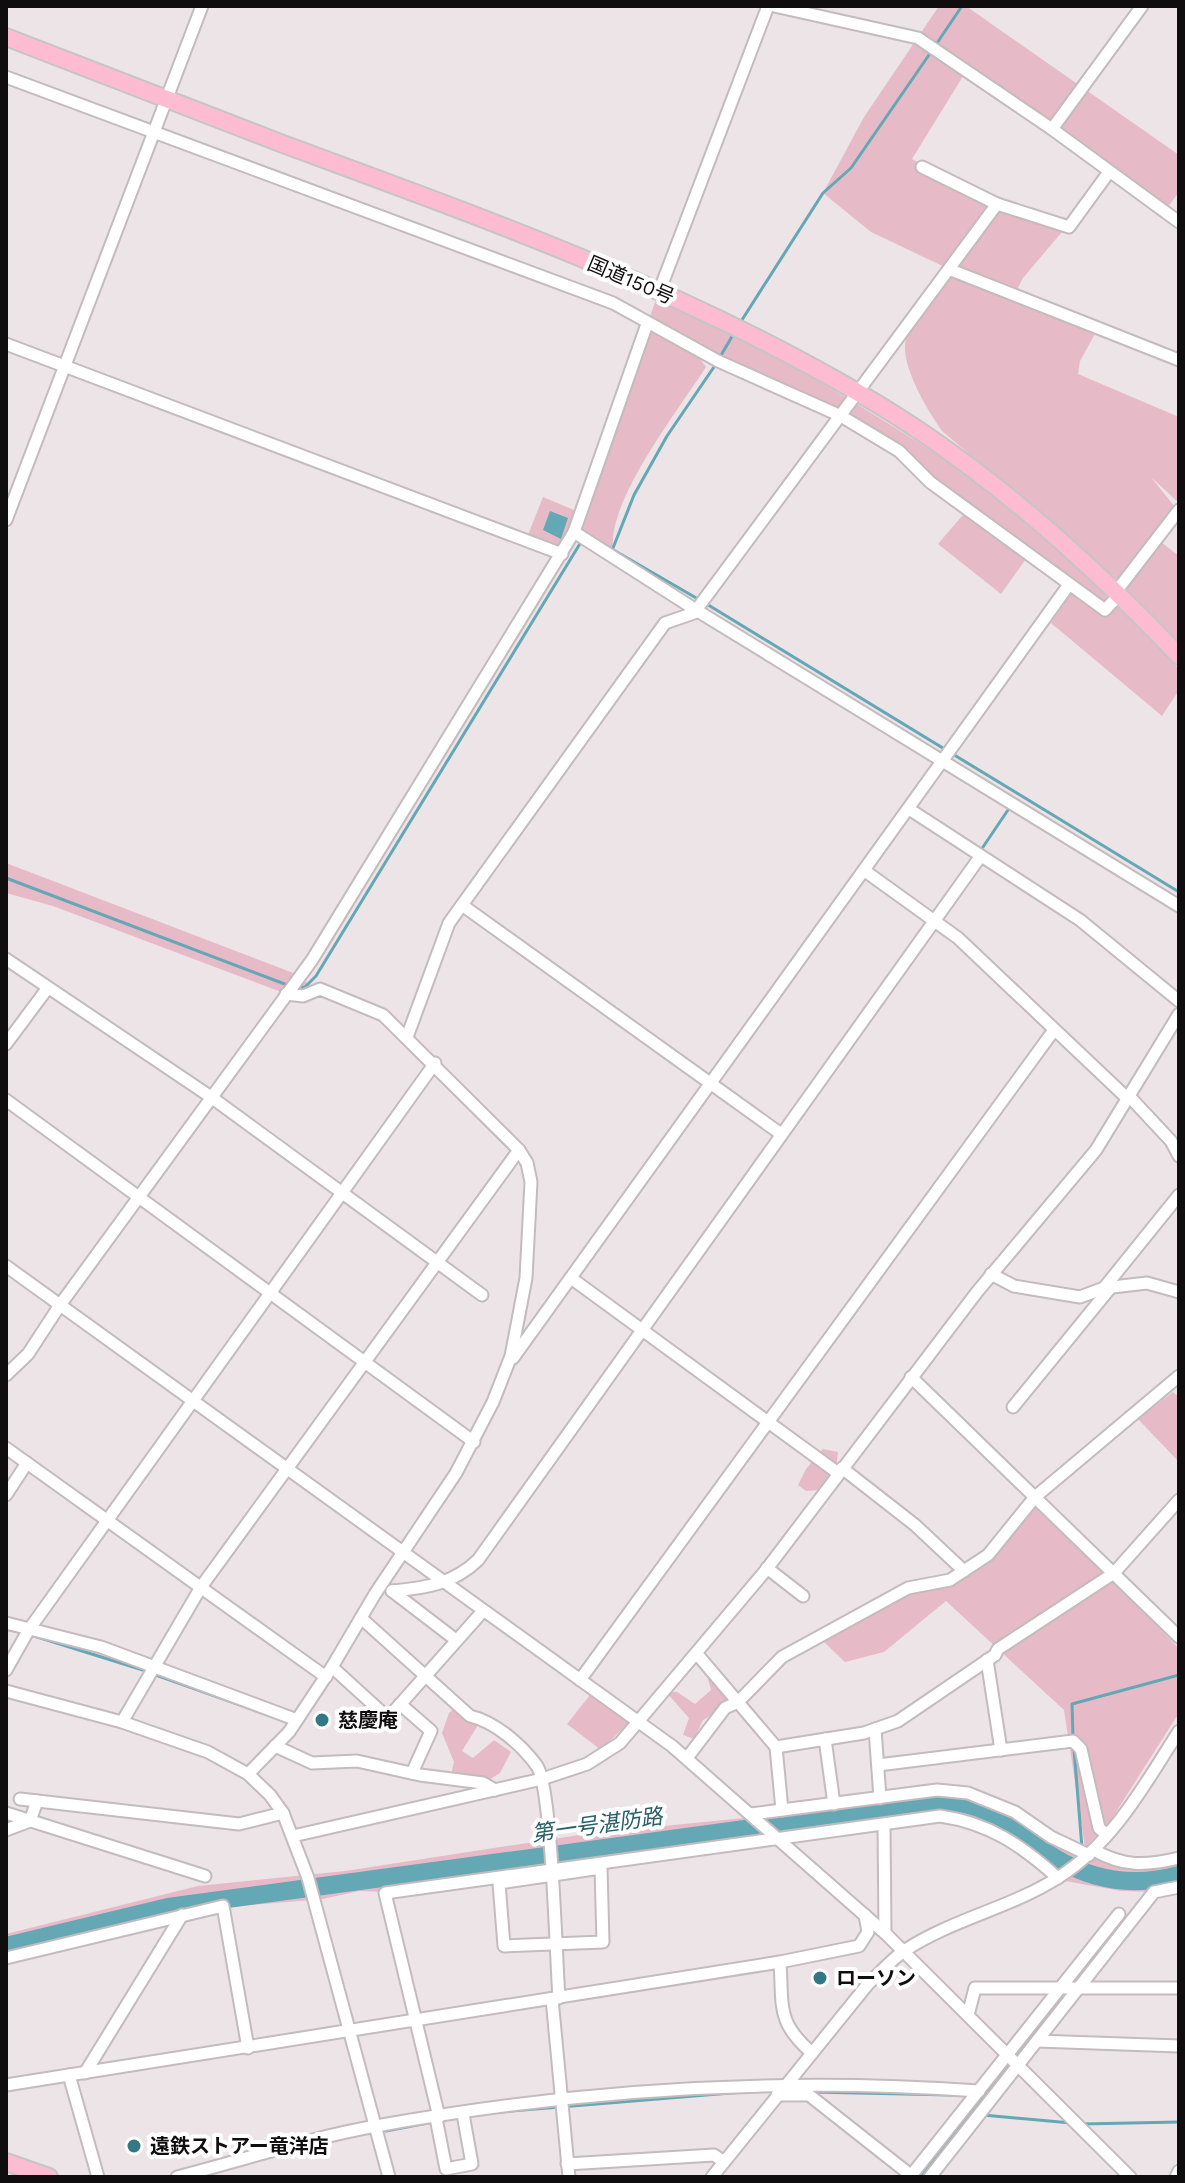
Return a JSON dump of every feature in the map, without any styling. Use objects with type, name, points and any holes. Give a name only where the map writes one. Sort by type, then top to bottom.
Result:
[{"type":"highway","name":"国道150号","points":[[6,37],[494,222],[728,323],[859,392],[987,483],[1116,594],[1179,656]]},
{"type":"highway","points":[[6,2162],[49,2177]]},
{"type":"street","points":[[6,520],[202,6]]},
{"type":"street","points":[[659,292],[768,6]]},
{"type":"street","points":[[774,6],[911,35],[938,49],[1179,222]]},
{"type":"street","points":[[1052,129],[1142,6]]},
{"type":"street","points":[[6,77],[613,303],[729,366],[841,416],[899,451],[930,482],[1068,586],[1105,610],[1179,510]]},
{"type":"street","points":[[922,167],[997,204],[1069,227],[1109,172]]},
{"type":"street","points":[[407,1037],[449,923],[665,623],[697,608],[951,270],[997,204]]},
{"type":"street","points":[[951,270],[1179,360]]},
{"type":"street","points":[[6,1375],[28,1354],[60,1305],[319,948],[562,554],[582,537],[647,324]]},
{"type":"street","points":[[6,344],[562,554]]},
{"type":"street","points":[[582,537],[943,763],[1179,906]]},
{"type":"street","points":[[506,1368],[1068,586]]},
{"type":"street","points":[[909,809],[1080,920],[1179,1001]]},
{"type":"street","points":[[387,1587],[445,1582],[463,1574],[478,1560],[640,1328],[980,857]]},
{"type":"street","points":[[865,871],[958,938],[1128,1097],[1171,1141],[1179,1156]]},
{"type":"street","points":[[462,905],[781,1134]]},
{"type":"street","points":[[6,959],[211,1097],[482,1295]]},
{"type":"street","points":[[6,1044],[47,989]]},
{"type":"street","points":[[248,1774],[275,1746],[329,1672],[361,1618],[387,1587],[403,1552],[474,1442],[506,1368],[526,1278],[531,1220],[531,1182],[527,1163],[519,1150],[407,1037],[383,1015],[320,989],[303,996],[286,994]]},
{"type":"street","points":[[293,1836],[542,1779],[599,1758],[640,1723],[767,1568],[991,1274],[1096,1150],[1179,1014]]},
{"type":"street","points":[[580,1680],[1054,1030]]},
{"type":"street","points":[[6,1670],[28,1632],[191,1400],[435,1063]]},
{"type":"street","points":[[6,1100],[474,1442]]},
{"type":"street","points":[[122,1722],[201,1587],[519,1150]]},
{"type":"street","points":[[1013,1407],[1179,1195]]},
{"type":"street","points":[[6,1266],[687,1758],[885,1933],[1130,2177]]},
{"type":"street","points":[[991,1274],[1014,1286],[1080,1297],[1107,1288],[1147,1283],[1179,1292]]},
{"type":"street","points":[[571,1278],[915,1525],[964,1571]]},
{"type":"street","points":[[687,1758],[725,1708],[738,1702],[782,1657],[908,1588],[950,1580],[988,1555],[1035,1497],[1179,1376]]},
{"type":"street","points":[[911,1377],[1179,1637]]},
{"type":"street","points":[[6,1448],[201,1587],[329,1672],[388,1718],[483,1611]]},
{"type":"street","points":[[6,1495],[27,1463]]},
{"type":"street","points":[[776,1747],[875,1729],[898,1721],[987,1660],[998,1649],[1114,1573],[1179,1500]]},
{"type":"street","points":[[767,1568],[803,1596]]},
{"type":"street","points":[[387,1587],[456,1640]]},
{"type":"street","points":[[361,1618],[470,1716],[491,1721],[537,1766],[542,1779],[555,1944],[561,2104],[569,2177]]},
{"type":"street","points":[[6,1623],[28,1632],[101,1647],[151,1671],[294,1719]]},
{"type":"street","points":[[697,1654],[776,1747],[782,1810]]},
{"type":"street","points":[[987,1660],[1001,1750]]},
{"type":"street","points":[[6,1691],[122,1722],[219,1756],[248,1774],[283,1813],[313,1895],[389,2177]]},
{"type":"street","points":[[400,1704],[431,1731],[412,1773]]},
{"type":"street","points":[[875,1729],[880,1798]]},
{"type":"street","points":[[712,2177],[868,1984],[903,1951],[1012,1903],[1060,1877],[1091,1852],[1131,1806],[1179,1731]]},
{"type":"street","points":[[825,1739],[834,1804]]},
{"type":"street","points":[[878,1765],[1073,1741],[1081,1749],[1099,1828],[1107,1835]]},
{"type":"street","points":[[275,1746],[312,1763],[322,1765],[343,1759],[483,1783],[495,1790]]},
{"type":"street","points":[[753,1816],[937,1790],[968,1793],[1015,1812],[1051,1837],[1114,1861],[1133,1865],[1179,1858]]},
{"type":"street","points":[[20,1799],[239,1824],[283,1813]]},
{"type":"street","points":[[30,1821],[37,1801]]},
{"type":"street","points":[[6,1813],[205,1876]]},
{"type":"street","points":[[463,2116],[472,2164],[446,2169],[385,1893],[940,1816],[981,1823],[1028,1851],[1060,1877]]},
{"type":"street","points":[[6,1830],[30,1821]]},
{"type":"street","points":[[884,1825],[885,1933]]},
{"type":"street","points":[[601,1868],[603,1942],[555,1944],[504,1946],[499,1883],[550,1870],[601,1868]]},
{"type":"street","points":[[930,2177],[1154,1892],[1179,1887]]},
{"type":"street","points":[[6,1958],[223,1906],[248,2048]]},
{"type":"street","points":[[777,2095],[809,2095],[911,2177],[1119,1914]]},
{"type":"street","points":[[85,2073],[182,1915]]},
{"type":"street","points":[[6,2085],[780,1962],[859,1946],[868,1932],[865,1915]]},
{"type":"street","points":[[780,1962],[784,2021],[791,2035],[812,2053]]},
{"type":"street","points":[[968,2015],[975,1988],[1179,1988]]},
{"type":"street","points":[[1037,2041],[1179,2046]]},
{"type":"street","points":[[69,2075],[98,2177]]},
{"type":"street","points":[[177,2177],[375,2126],[561,2104],[787,2083],[872,2084],[979,2091]]},
{"type":"street","points":[[567,2164],[714,2155],[724,2162]]},
{"type":"street","points":[[1176,2177],[1179,2171]]},
{"type":"shaded area","points":[[939,6],[966,6],[1179,155],[1179,192],[1164,212],[965,73],[912,159],[986,199],[1067,226],[1023,278],[1014,295],[1095,334],[1080,361],[1078,374],[1179,417],[1179,503],[1151,477],[1174,506],[1152,535],[1179,556],[1179,644],[1118,580],[942,431],[916,387],[905,349],[914,321],[951,270],[871,232],[823,193],[864,117]]},
{"type":"shaded area","points":[[659,292],[694,308],[886,422],[985,489],[1054,545],[1119,606],[1179,669],[1179,690],[1162,716],[1051,623],[1077,585],[1028,556],[1001,594],[938,544],[967,510],[899,451],[841,416],[700,359],[706,367],[633,481],[614,528],[613,548],[578,530],[651,331],[680,346],[647,324]]},
{"type":"shaded area","points":[[543,497],[581,513],[562,554],[526,540]]},
{"type":"shaded area","points":[[6,863],[296,974],[316,990],[292,996],[53,906],[6,893]]},
{"type":"shaded area","points":[[1173,1392],[1179,1397],[1179,1462],[1138,1419]]},
{"type":"shaded area","points":[[823,1449],[838,1452],[835,1477],[820,1490],[806,1491],[798,1485],[806,1469]]},
{"type":"shaded area","points":[[1035,1497],[1114,1573],[1019,1637],[1115,1581],[1179,1649],[1179,1713],[1109,1823],[1085,1847],[1064,1710],[946,1601],[884,1652],[845,1662],[824,1642],[908,1588],[950,1580],[988,1555]]},
{"type":"shaded area","points":[[705,1668],[735,1703],[703,1720],[694,1739],[683,1735],[689,1718],[666,1692],[677,1692],[695,1704],[711,1690]]},
{"type":"shaded area","points":[[590,1695],[629,1722],[601,1750],[567,1724]]},
{"type":"shaded area","points":[[455,1708],[478,1725],[462,1751],[473,1758],[494,1740],[511,1752],[500,1773],[487,1781],[451,1775],[454,1762],[442,1733],[449,1713]]},
{"type":"shaded area","points":[[926,1792],[996,1803],[1129,1869],[1179,1858],[1179,1887],[1154,1892],[1121,1891],[1060,1880],[1028,1851],[940,1816],[388,1892],[359,1891],[323,1899],[216,1908],[6,1958],[6,1934],[198,1886],[345,1871],[592,1833],[755,1817]]},
{"type":"water","points":[[550,511],[568,518],[561,539],[543,530]]},
{"type":"waterway","points":[[935,46],[962,6]]},
{"type":"waterway","points":[[740,323],[823,193],[851,168],[931,52]]},
{"type":"waterway","points":[[720,357],[734,333]]},
{"type":"waterway","points":[[613,548],[634,495],[667,436],[716,364]]},
{"type":"waterway","points":[[591,537],[698,599]]},
{"type":"waterway","points":[[297,988],[305,987],[316,976],[581,542]]},
{"type":"waterway","points":[[705,603],[1179,892]]},
{"type":"waterway","points":[[981,850],[1010,807]]},
{"type":"waterway","points":[[6,878],[290,986]]},
{"type":"waterway","points":[[6,1629],[24,1633]]},
{"type":"waterway","points":[[31,1635],[146,1671]]},
{"type":"waterway","points":[[153,1674],[288,1722]]},
{"type":"waterway","points":[[1073,1737],[1072,1704],[1179,1675]]},
{"type":"waterway","points":[[1074,1749],[1082,1848]]},
{"type":"waterway","name":"第一号湛防路","points":[[6,1946],[168,1907],[936,1803],[963,1804],[984,1810],[1055,1858],[1100,1877],[1147,1881],[1179,1875]]},
{"type":"waterway","name":"第一号湛防路","points":[[1152,1887],[1157,1881]]},
{"type":"waterway","points":[[1074,1984],[1107,1943]]},
{"type":"waterway","points":[[919,2177],[1067,1993]]},
{"type":"waterway","points":[[500,2112],[743,2092]]},
{"type":"waterway","points":[[811,2092],[951,2095]]},
{"type":"waterway","points":[[983,2115],[1071,2123]]},
{"type":"waterway","points":[[386,2131],[433,2122]]},
{"type":"waterway","points":[[1082,2124],[1179,2122]]},
{"type":"place","name":"慈慶庵","points":[[322,1720]]},
{"type":"place","name":"ローソン","points":[[820,1978]]},
{"type":"place","name":"遠鉄ストアー竜洋店","points":[[134,2146]]}]
